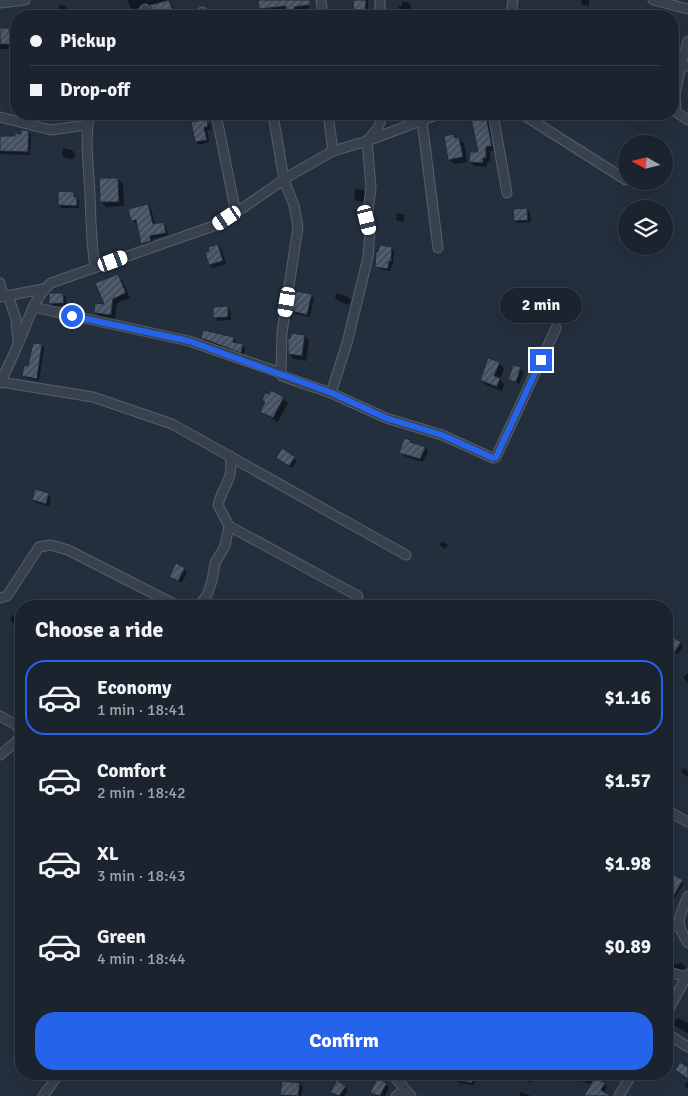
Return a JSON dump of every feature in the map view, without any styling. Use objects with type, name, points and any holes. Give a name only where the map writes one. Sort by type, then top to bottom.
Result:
[{"type":"street","points":[[0,3],[25,0]]},
{"type":"street","points":[[653,0],[688,9]]},
{"type":"street","points":[[680,65],[688,41]]},
{"type":"street","points":[[0,118],[51,130],[84,126],[87,130]]},
{"type":"street","points":[[89,120],[86,151],[92,248],[95,267]]},
{"type":"street","points":[[217,120],[236,212]]},
{"type":"street","points":[[274,120],[284,180],[294,205],[298,227],[282,332],[280,373]]},
{"type":"street","points":[[329,120],[333,151]]},
{"type":"street","points":[[332,393],[347,343],[368,257],[370,232],[367,220],[371,187],[367,141],[378,128],[381,120]]},
{"type":"street","points":[[495,120],[507,194]]},
{"type":"street","points":[[531,120],[618,175]]},
{"type":"street","points":[[406,555],[172,424],[93,397],[0,382],[19,344],[33,307],[43,289],[51,283],[219,224],[284,180],[333,151],[422,121],[438,248]]},
{"type":"street","points":[[0,283],[4,296],[16,319],[19,344]]},
{"type":"street","points":[[4,296],[43,289]]},
{"type":"street","points":[[33,307],[189,341],[332,393],[386,418],[442,435],[493,458],[496,457],[556,328]]},
{"type":"street","points":[[230,456],[229,481],[220,494],[218,505],[230,526],[358,596]]},
{"type":"street","points":[[203,600],[212,581],[215,563],[225,546],[230,526]]},
{"type":"street","points":[[0,598],[7,596],[39,547],[51,545],[68,550],[166,600]]},
{"type":"street","points":[[0,716],[15,724]]},
{"type":"street","points":[[0,755],[15,743]]},
{"type":"street","points":[[673,814],[688,822]]},
{"type":"street","points":[[678,927],[688,896]]},
{"type":"street","points":[[673,924],[678,927],[688,943]]},
{"type":"street","points":[[673,972],[687,975],[673,1001]]},
{"type":"street","points":[[673,1037],[688,1047]]},
{"type":"street","points":[[42,1096],[54,1080]]},
{"type":"street","points":[[396,1096],[409,1093],[397,1080]]},
{"type":"street","points":[[619,1096],[628,1080]]},
{"type":"building","points":[[169,0],[173,10],[152,10],[150,5]]},
{"type":"building","points":[[258,0],[310,0],[310,5],[294,7],[294,10],[286,10],[286,6],[259,9]]},
{"type":"building","points":[[353,0],[366,0],[365,10],[354,10]]},
{"type":"building","points":[[0,28],[9,28],[10,45],[0,44]]},
{"type":"building","points":[[207,120],[208,127],[204,127],[207,140],[195,142],[191,122]]},
{"type":"building","points":[[471,120],[487,120],[492,146],[486,147],[486,158],[483,158],[483,163],[469,162],[470,152],[478,152]]},
{"type":"building","points":[[21,129],[29,131],[28,152],[0,151],[0,136],[15,136],[15,133],[21,134]]},
{"type":"building","points":[[454,134],[455,138],[459,137],[463,157],[448,160],[444,136]]},
{"type":"building","points":[[99,178],[118,178],[119,202],[100,202]]},
{"type":"building","points":[[58,191],[74,192],[74,197],[77,197],[77,206],[58,205]]},
{"type":"building","points":[[148,204],[153,224],[164,222],[166,233],[150,236],[151,241],[141,244],[136,220],[131,221],[128,209]]},
{"type":"building","points":[[527,208],[528,220],[514,221],[513,209]]},
{"type":"building","points":[[218,244],[223,261],[209,265],[205,253],[209,251],[208,247]]},
{"type":"building","points":[[380,245],[392,247],[391,262],[389,261],[388,269],[375,267],[376,252],[378,252]]},
{"type":"building","points":[[118,274],[126,293],[113,299],[111,315],[94,313],[95,303],[104,304],[95,283]]},
{"type":"building","points":[[295,291],[312,294],[307,315],[292,311]]},
{"type":"building","points":[[49,293],[63,293],[64,303],[49,304]]},
{"type":"building","points":[[228,306],[228,317],[213,318],[213,307]]},
{"type":"building","points":[[203,330],[234,337],[233,342],[243,344],[241,353],[201,338]]},
{"type":"building","points":[[291,333],[305,335],[302,356],[288,354],[288,338],[290,339]]},
{"type":"building","points":[[33,343],[42,344],[37,379],[22,376],[24,365],[28,366]]},
{"type":"building","points":[[488,358],[500,362],[494,376],[500,378],[497,387],[480,380]]},
{"type":"building","points":[[513,365],[521,367],[516,382],[508,380]]},
{"type":"building","points":[[271,390],[284,397],[273,418],[260,412],[265,402],[262,400],[265,393],[269,394]]},
{"type":"building","points":[[404,438],[426,447],[420,459],[399,453]]},
{"type":"building","points":[[282,448],[295,457],[289,466],[276,458]]},
{"type":"building","points":[[35,489],[49,493],[46,504],[32,500]]},
{"type":"building","points":[[176,563],[185,568],[178,581],[169,577]]},
{"type":"building","points":[[673,637],[681,642],[675,652],[673,651]]},
{"type":"building","points":[[674,875],[683,880],[673,897]]},
{"type":"building","points":[[680,1062],[688,1067],[688,1079],[675,1070]]},
{"type":"building","points":[[337,1080],[346,1086],[339,1096],[330,1092]]},
{"type":"building","points":[[376,1080],[387,1083],[380,1096],[370,1093]]},
{"type":"building","points":[[455,1080],[472,1080],[472,1083]]},
{"type":"building","points":[[593,1080],[600,1080],[605,1083],[601,1090],[611,1096],[584,1096]]},
{"type":"building","points":[[282,1081],[300,1083],[298,1096],[280,1095]]},
{"type":"route","points":[[72,316],[189,341],[332,393],[386,418],[442,435],[489,458],[496,457],[541,360]]}]
